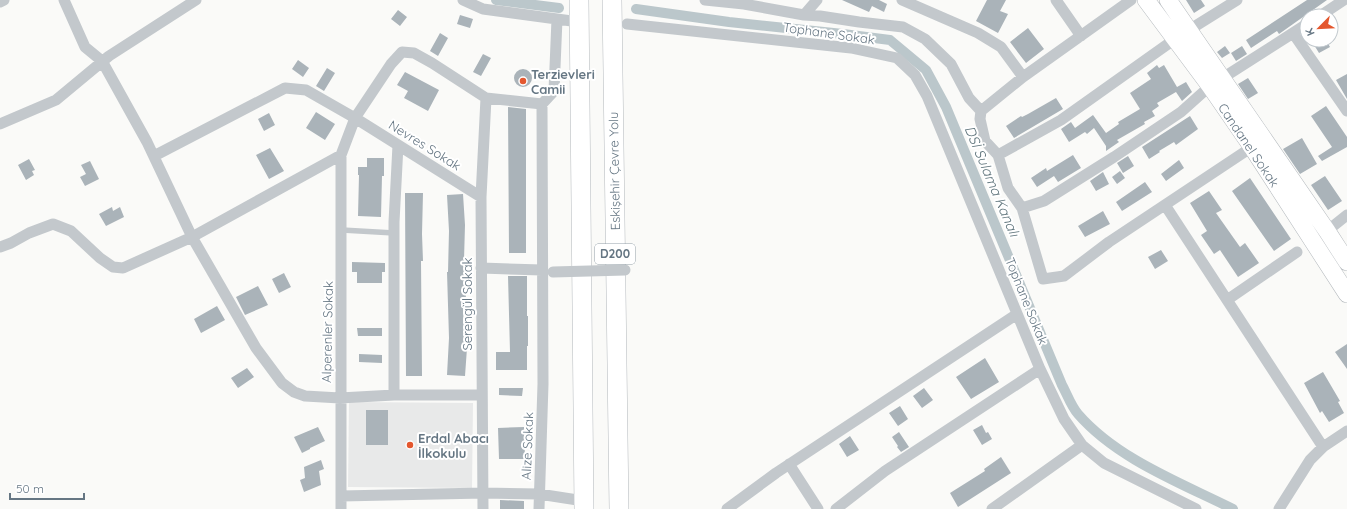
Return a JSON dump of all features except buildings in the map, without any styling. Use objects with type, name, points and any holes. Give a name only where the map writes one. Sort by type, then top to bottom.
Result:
[{"type":"highway","name":"D200","points":[[579,0],[584,505]]},
{"type":"highway","name":"Eskişehir Çevre Yolu","points":[[612,0],[619,509]]},
{"type":"main road","points":[[1146,0],[1182,35],[1327,231],[1347,262]]},
{"type":"main road","points":[[1168,0],[1182,35]]},
{"type":"main road","name":"Candanel Sokak","points":[[1216,82],[1252,147],[1347,294]]},
{"type":"street","points":[[0,2],[4,0]]},
{"type":"street","points":[[64,0],[85,47],[102,61],[154,156],[192,237],[256,348],[282,384],[294,392],[305,396],[340,398],[394,395],[482,395]]},
{"type":"street","points":[[0,124],[56,100],[102,61],[196,0]]},
{"type":"street","points":[[463,0],[483,9],[579,22]]},
{"type":"street","points":[[705,0],[744,4],[804,15],[903,27],[925,39],[951,64],[969,98],[981,111]]},
{"type":"street","points":[[804,15],[817,0]]},
{"type":"street","points":[[902,0],[978,33],[1001,47],[1023,77]]},
{"type":"street","points":[[1056,0],[1082,36]]},
{"type":"street","points":[[1131,0],[1023,77],[981,111],[980,119],[985,141],[998,155],[1008,188],[1022,208],[1043,279],[1064,276],[1109,242],[1252,147]]},
{"type":"street","points":[[998,155],[1061,120],[1182,35],[1237,0]]},
{"type":"street","points":[[1332,8],[1344,0]]},
{"type":"street","points":[[0,247],[29,233],[53,224],[71,231],[100,258],[113,267],[123,268],[192,237],[341,155],[355,118],[391,64],[402,52],[414,53],[486,98],[542,104],[554,91],[557,19]]},
{"type":"street","name":"Tophane Sokak","points":[[627,24],[851,48],[897,58],[915,75],[928,96],[1040,369],[1064,419],[1082,445],[1104,463],[1196,509]]},
{"type":"street","points":[[1022,208],[1044,201],[1114,157],[1182,112],[1216,82],[1299,29]]},
{"type":"street","points":[[1293,33],[1347,111]]},
{"type":"street","name":"Nevres Sokak","points":[[154,156],[285,88],[306,90],[355,118],[481,197]]},
{"type":"street","name":"Serengül Sokak","points":[[481,503],[481,197],[486,98]]},
{"type":"street","name":"Alize Sokak","points":[[539,509],[538,494],[548,271],[542,104]]},
{"type":"street","points":[[394,395],[394,233],[398,145]]},
{"type":"street","name":"Alperenler Sokak","points":[[341,155],[341,509]]},
{"type":"street","points":[[1165,205],[1323,447]]},
{"type":"street","points":[[1327,231],[1347,215]]},
{"type":"street","points":[[1227,300],[1297,252]]},
{"type":"street","points":[[481,268],[548,271],[626,270]]},
{"type":"street","points":[[727,509],[789,464],[1017,314]]},
{"type":"street","points":[[836,509],[885,471],[1040,369]]},
{"type":"street","points":[[1279,509],[1310,460],[1323,447],[1347,431]]},
{"type":"street","points":[[998,508],[1082,445]]},
{"type":"street","points":[[789,464],[818,509]]},
{"type":"street","points":[[341,496],[481,503],[538,494],[584,505]]},
{"type":"lane","points":[[342,230],[394,233]]},
{"type":"shaded area","name":"Erdal Abacı İlkokulu","points":[[349,402],[473,403],[472,488],[348,487]]},
{"type":"waterway","points":[[496,0],[559,8]]},
{"type":"waterway","name":"DSİ Sulama Kanalı","points":[[636,9],[729,22],[890,40],[926,70],[946,107],[1071,404],[1078,414],[1094,430],[1130,457],[1151,469],[1233,509]]},
{"type":"place","name":"Terzievleri Camii","points":[[523,81]]},
{"type":"place","name":"Erdal Abacı İlkokulu","points":[[410,445]]}]
